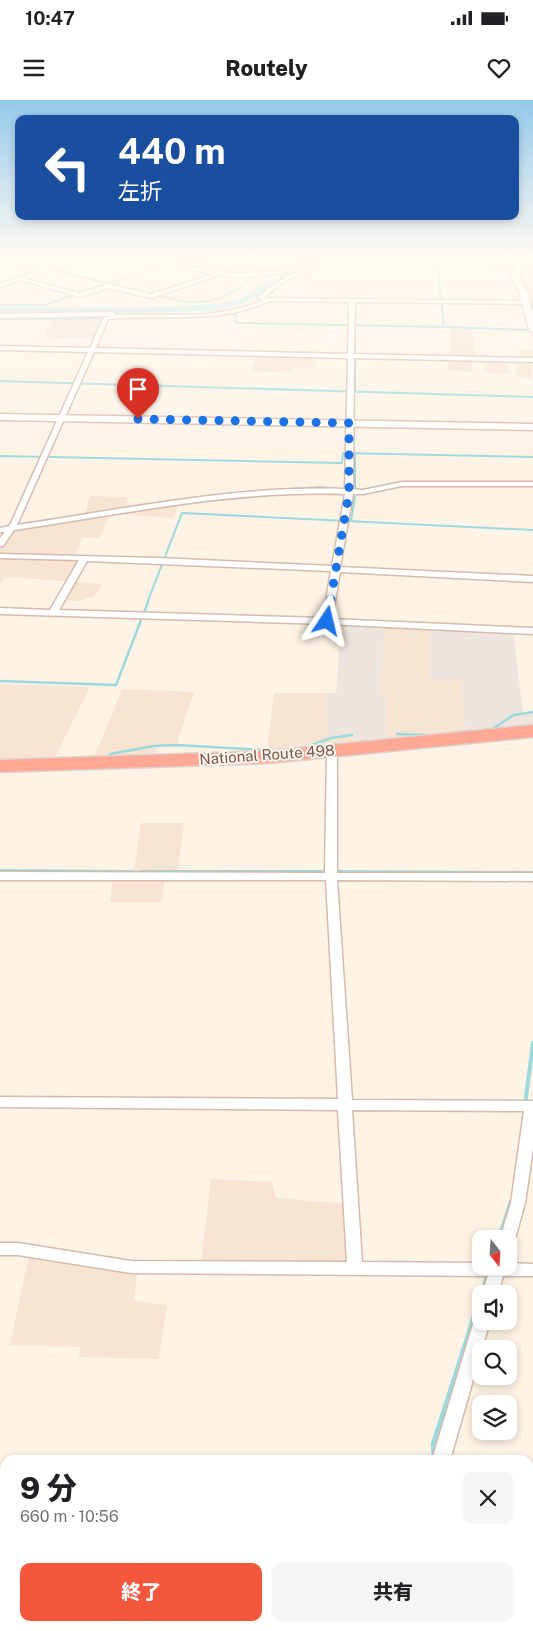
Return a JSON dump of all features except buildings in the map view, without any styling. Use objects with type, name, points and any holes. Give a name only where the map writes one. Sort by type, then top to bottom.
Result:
[{"type":"highway","name":"National Route 498","points":[[0,766],[229,759],[533,731]]},
{"type":"street","points":[[0,544],[13,526],[104,324]]},
{"type":"street","points":[[327,621],[349,491],[349,392],[354,357],[350,324]]},
{"type":"street","points":[[0,348],[533,360]]},
{"type":"street","points":[[0,417],[533,427]]},
{"type":"street","points":[[0,530],[13,526],[125,509],[184,504],[240,494],[305,490],[363,492],[402,484],[533,482]]},
{"type":"street","points":[[0,556],[169,560],[533,579]]},
{"type":"street","points":[[53,612],[84,558]]},
{"type":"street","points":[[0,611],[327,621],[533,631]]},
{"type":"street","points":[[332,751],[331,876],[355,1268]]},
{"type":"street","points":[[0,876],[533,877]]},
{"type":"street","points":[[0,1102],[532,1106],[518,1203],[510,1230]]},
{"type":"street","points":[[0,1249],[18,1249],[131,1267],[472,1268]]},
{"type":"street","points":[[518,1269],[533,1270]]},
{"type":"street","points":[[442,1455],[479,1330]]},
{"type":"shaded area","points":[[50,324],[101,324],[95,338],[44,337]]},
{"type":"shaded area","points":[[451,329],[472,329],[475,357],[520,358],[520,350],[533,350],[532,378],[516,377],[517,361],[507,361],[509,374],[485,373],[484,360],[473,360],[472,372],[448,370]]},
{"type":"shaded area","points":[[257,356],[315,357],[311,369],[293,368],[290,373],[250,371]]},
{"type":"shaded area","points":[[90,496],[128,497],[127,505],[180,500],[174,518],[116,514],[110,516],[99,538],[82,538],[75,555],[88,556],[73,582],[102,584],[93,598],[85,598],[81,601],[58,600],[65,581],[5,577],[0,584],[0,538],[10,525],[85,514]]},
{"type":"shaded area","points":[[341,623],[385,625],[381,694],[387,696],[385,741],[356,743],[352,734],[328,737],[326,693],[336,693]]},
{"type":"shaded area","points":[[385,625],[430,627],[430,679],[462,681],[465,733],[385,741],[387,696],[381,694]]},
{"type":"shaded area","points":[[430,627],[513,631],[523,712],[533,712],[533,726],[465,733],[462,681],[430,680]]},
{"type":"shaded area","points":[[0,684],[90,687],[54,759],[0,761]]},
{"type":"shaded area","points":[[122,689],[194,692],[176,746],[157,747],[154,756],[94,758]]},
{"type":"shaded area","points":[[274,693],[326,693],[328,737],[353,734],[356,743],[267,750]]},
{"type":"shaded area","points":[[141,823],[184,823],[177,877],[165,878],[162,902],[110,902],[113,877],[133,877]]},
{"type":"shaded area","points":[[211,1179],[272,1182],[276,1198],[349,1204],[349,1264],[201,1262]]},
{"type":"shaded area","points":[[29,1255],[137,1273],[134,1301],[167,1305],[159,1359],[79,1357],[80,1347],[10,1345]]},
{"type":"waterway","points":[[313,324],[355,325]]},
{"type":"waterway","points":[[355,325],[444,327]]},
{"type":"waterway","points":[[355,325],[355,392]]},
{"type":"waterway","points":[[444,327],[528,330]]},
{"type":"waterway","points":[[0,381],[355,392]]},
{"type":"waterway","points":[[355,392],[533,397]]},
{"type":"waterway","points":[[0,456],[342,463],[343,453],[533,457]]},
{"type":"waterway","points":[[355,454],[355,487]]},
{"type":"waterway","points":[[456,482],[485,482]]},
{"type":"waterway","points":[[362,490],[400,483]]},
{"type":"waterway","points":[[275,490],[320,487],[339,489]]},
{"type":"waterway","points":[[351,521],[355,497]]},
{"type":"waterway","points":[[147,603],[182,513],[533,530]]},
{"type":"waterway","points":[[13,526],[32,523]]},
{"type":"waterway","points":[[0,681],[116,685],[148,602]]},
{"type":"waterway","points":[[484,730],[492,729],[514,715],[533,712]]},
{"type":"waterway","points":[[452,733],[471,731]]},
{"type":"waterway","points":[[397,734],[429,735]]},
{"type":"waterway","points":[[312,745],[331,738],[352,735]]},
{"type":"waterway","points":[[110,754],[154,746],[176,745],[265,750]]},
{"type":"waterway","points":[[0,871],[133,872]]},
{"type":"waterway","points":[[141,872],[326,872]]},
{"type":"waterway","points":[[336,872],[533,873]]},
{"type":"waterway","points":[[525,1105],[533,1043]]},
{"type":"waterway","points":[[502,1230],[511,1202]]},
{"type":"waterway","points":[[484,1285],[487,1276]]},
{"type":"waterway","points":[[434,1455],[433,1444],[472,1323]]},
{"type":"route","points":[[138,419],[349,423],[349,493],[327,621]]}]
